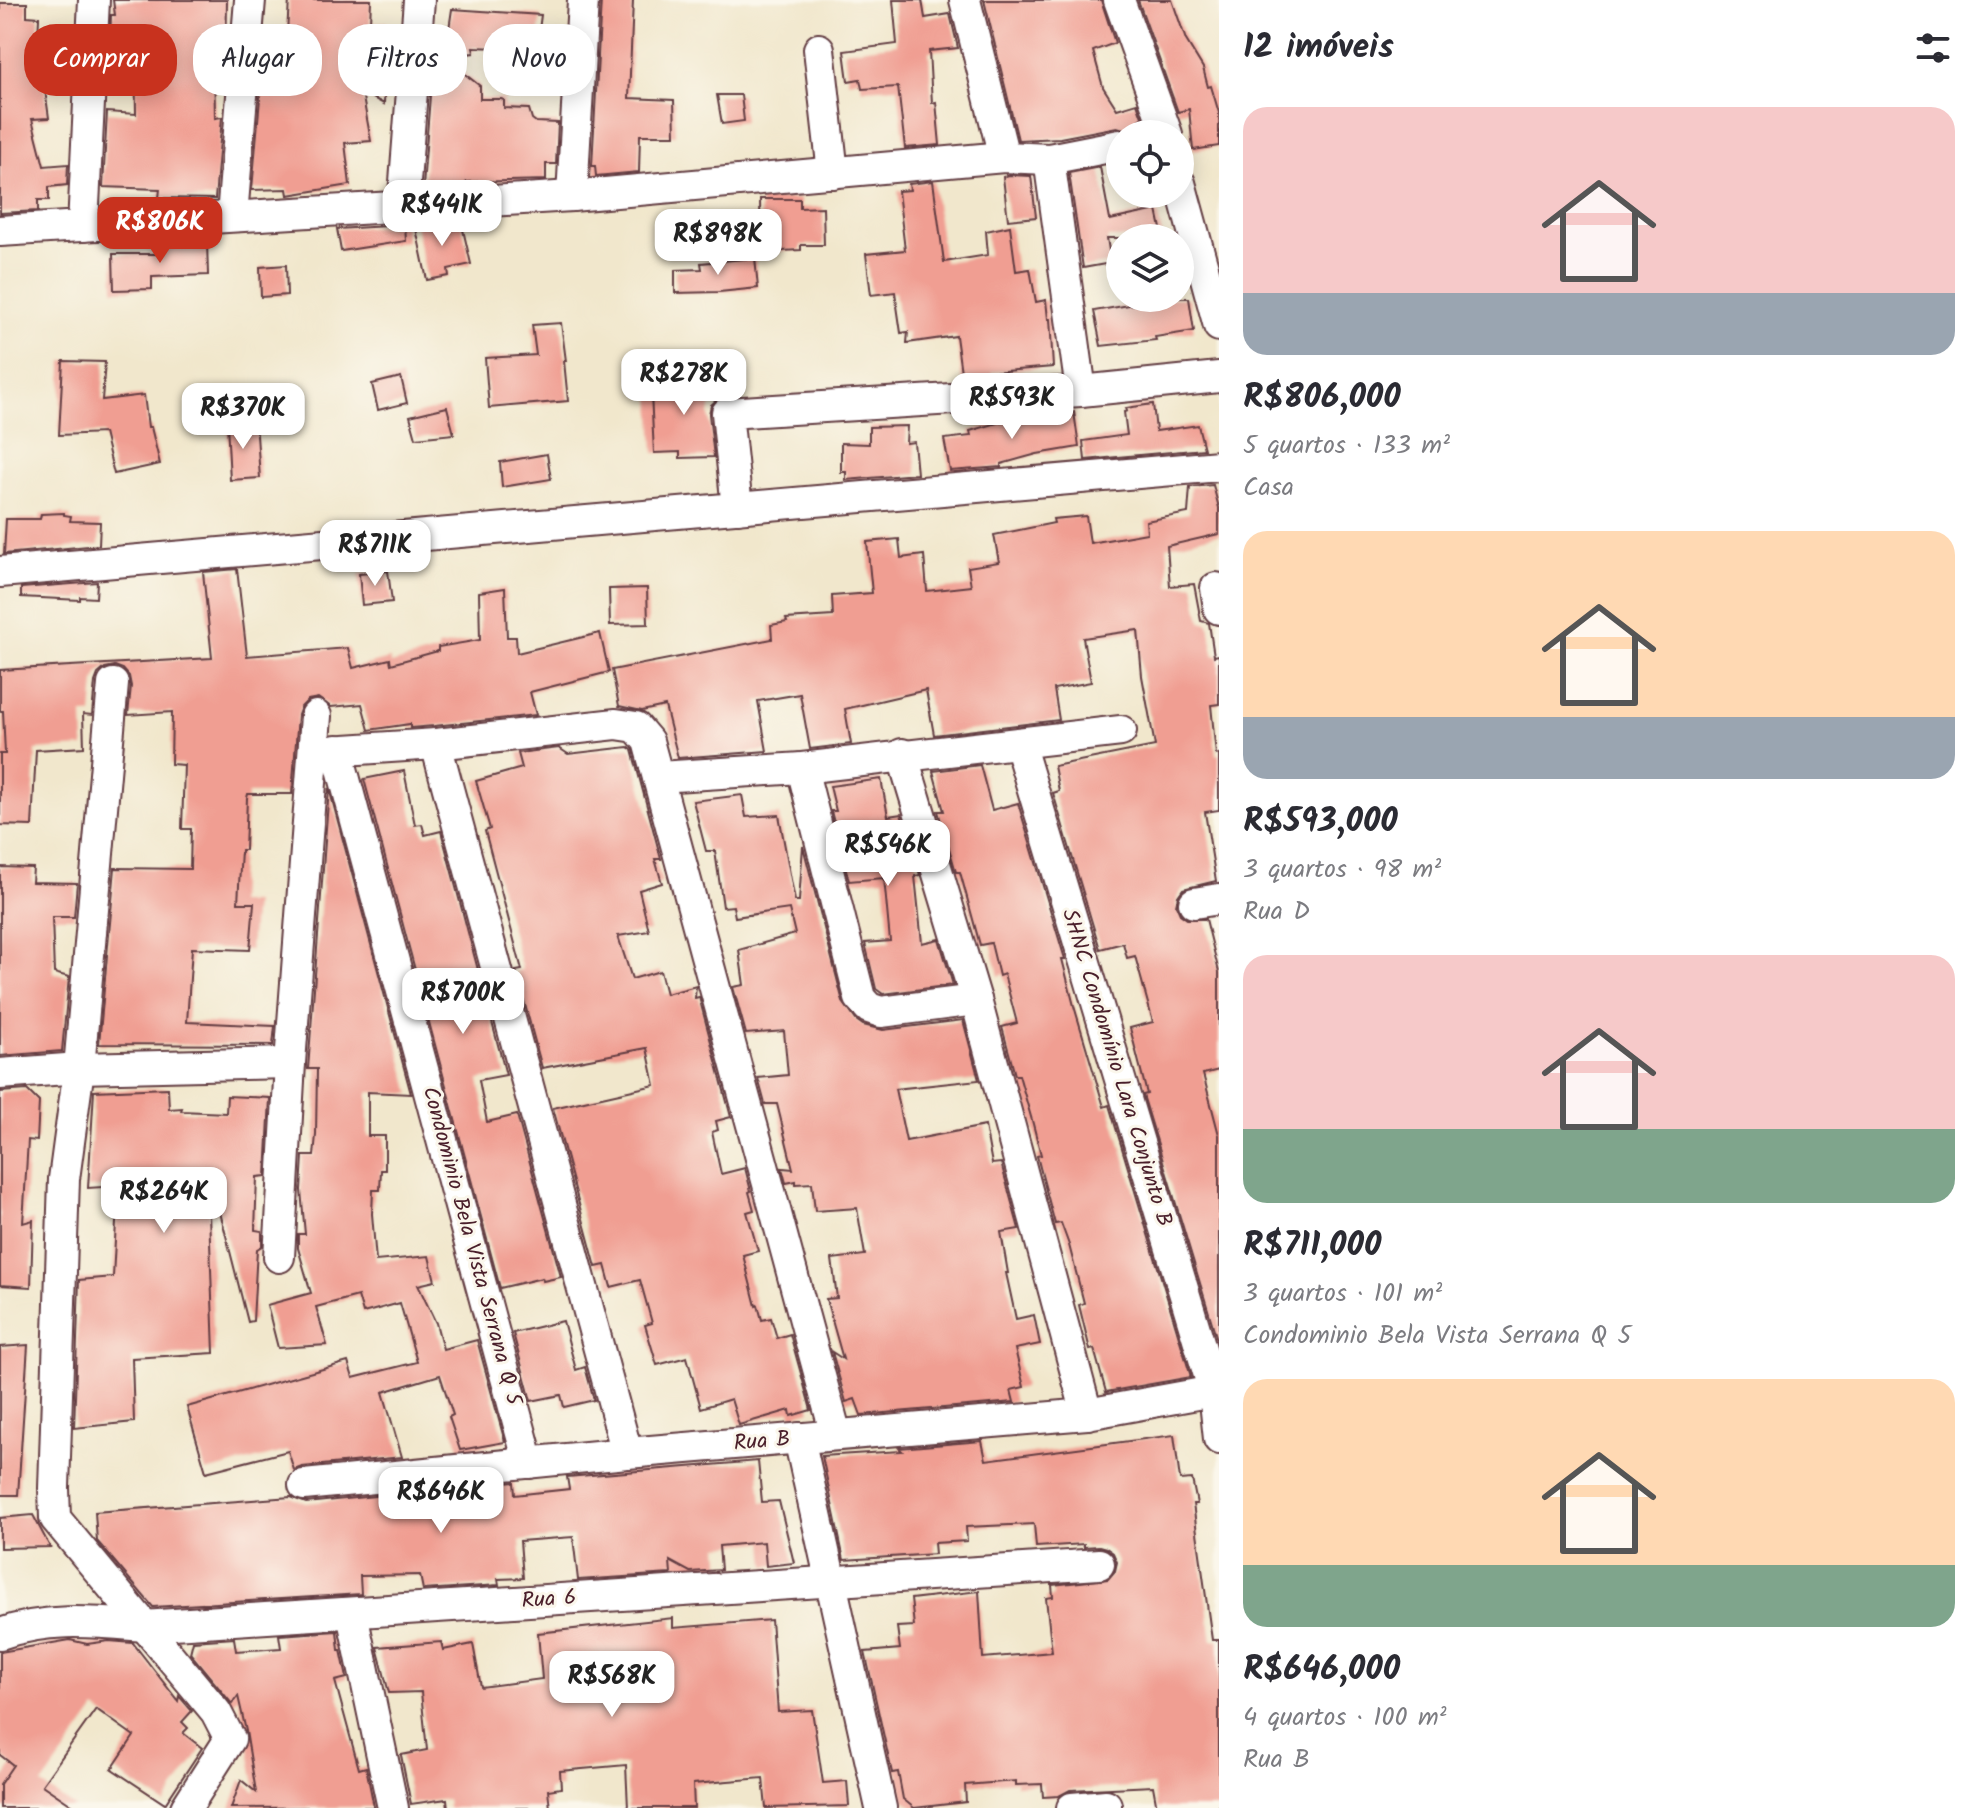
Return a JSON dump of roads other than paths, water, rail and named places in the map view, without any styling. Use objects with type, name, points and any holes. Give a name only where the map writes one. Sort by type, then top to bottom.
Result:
[{"type":"street","points":[[83,226],[94,0]]},
{"type":"street","points":[[232,216],[250,0]]},
{"type":"street","points":[[403,208],[419,0]]},
{"type":"street","points":[[572,196],[583,0]]},
{"type":"street","points":[[965,0],[1004,157]]},
{"type":"street","points":[[1119,0],[1162,120]]},
{"type":"street","points":[[819,49],[833,173]]},
{"type":"street","points":[[0,231],[572,196],[1004,157],[1049,159],[1106,148]]},
{"type":"street","points":[[1049,159],[1081,391]]},
{"type":"street","points":[[1187,208],[1219,326]]},
{"type":"street","points":[[737,508],[727,413],[1081,391],[1219,377]]},
{"type":"street","points":[[0,572],[1219,466]]},
{"type":"street","points":[[113,684],[79,1068],[64,1179],[55,1518],[216,1712],[230,1739],[186,1808]]},
{"type":"street","name":"Condominio Bela Vista Serrana Q 5","points":[[316,716],[529,1463]]},
{"type":"street","points":[[325,751],[436,744],[616,724],[636,727],[648,741],[836,1435]]},
{"type":"street","points":[[658,777],[802,768],[1121,731]]},
{"type":"street","name":"SHNC Condomínio Lara Conjunto B","points":[[1019,743],[1216,1391],[1219,1439]]},
{"type":"street","points":[[436,744],[627,1453]]},
{"type":"street","name":"Condominio Bela Vista Serrana Q 5","points":[[279,1257],[290,1063],[325,751]]},
{"type":"street","points":[[902,754],[976,1000],[1087,1414]]},
{"type":"street","points":[[802,768],[860,998],[869,1008],[881,1012],[976,1000]]},
{"type":"street","points":[[0,1074],[79,1068],[290,1063]]},
{"type":"street","name":"Rua B","points":[[304,1485],[627,1453],[1087,1414],[1216,1391]]},
{"type":"street","points":[[799,1438],[881,1808]]},
{"type":"street","name":"Rua 6","points":[[0,1634],[26,1624],[74,1621],[143,1626],[1099,1564]]},
{"type":"street","points":[[352,1614],[393,1808]]},
{"type":"street","points":[[1072,1808],[1106,1805]]}]
